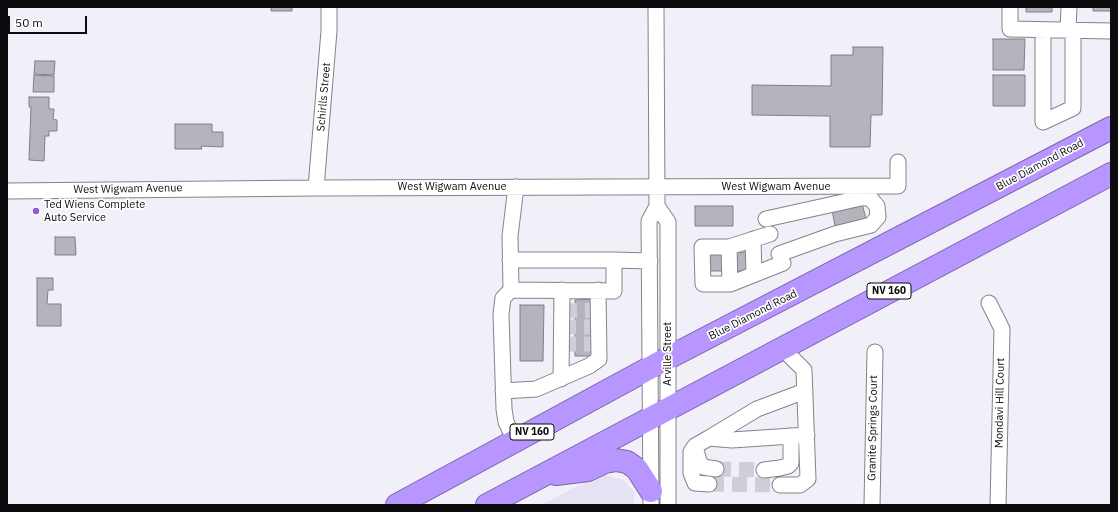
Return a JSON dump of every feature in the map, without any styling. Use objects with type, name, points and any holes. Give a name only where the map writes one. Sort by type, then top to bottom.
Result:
[{"type":"highway","name":"Blue Diamond Road","points":[[397,505],[659,363],[1111,128]]},
{"type":"highway","name":"NV 160","points":[[487,505],[1111,174]]},
{"type":"highway","points":[[541,476],[588,470],[605,462],[616,460],[627,462],[637,469],[651,498]]},
{"type":"street","name":"Schirlls Street","points":[[316,188],[329,31],[329,7]]},
{"type":"street","name":"Arville Street","points":[[656,7],[657,206],[649,222],[650,260],[659,363],[659,414],[668,505]]},
{"type":"street","points":[[1010,7],[1010,29],[1111,31]]},
{"type":"street","points":[[1043,30],[1043,122],[1073,108],[1069,7]]},
{"type":"street","name":"West Wigwam Avenue","points":[[7,191],[316,188],[898,186],[898,162]]},
{"type":"street","points":[[511,290],[510,236],[516,187]]},
{"type":"street","points":[[861,198],[870,198],[877,206],[878,217],[871,225],[834,234],[781,258],[754,274],[730,284],[703,284],[702,247],[729,247],[753,239],[768,226],[861,198]]},
{"type":"street","name":"Arville Street","points":[[651,498],[659,414],[659,363],[668,222],[657,206]]},
{"type":"street","points":[[753,239],[754,274]]},
{"type":"street","points":[[729,247],[730,284]]},
{"type":"street","points":[[510,260],[650,260]]},
{"type":"street","points":[[515,441],[506,422],[503,392],[501,314],[503,298],[511,290],[614,291],[614,260]]},
{"type":"street","points":[[561,379],[562,290]]},
{"type":"street","points":[[503,392],[536,389],[589,366],[599,359],[598,290]]},
{"type":"street","name":"Mondavi Hill Court","points":[[990,303],[1002,329],[998,505]]},
{"type":"street","points":[[780,485],[800,485],[808,480],[804,370],[782,348]]},
{"type":"street","name":"Granite Springs Court","points":[[872,505],[875,352]]},
{"type":"street","points":[[709,484],[696,483],[691,473],[691,452],[695,446],[757,409],[805,391]]},
{"type":"street","points":[[764,470],[788,466],[791,463],[791,436]]},
{"type":"street","points":[[708,438],[732,440],[807,436]]},
{"type":"street","points":[[695,446],[699,461],[703,467],[716,469]]},
{"type":"shaded area","points":[[601,474],[624,480],[634,492],[634,505],[541,505]]},
{"type":"building","points":[[271,7],[292,7],[292,11],[271,11]]},
{"type":"building","points":[[1026,7],[1052,7],[1052,12],[1026,12]]},
{"type":"building","points":[[1093,7],[1111,7],[1111,11],[1093,11]]},
{"type":"building","points":[[993,39],[1025,39],[1024,70],[993,70]]},
{"type":"building","points":[[853,47],[883,47],[882,115],[871,115],[870,147],[830,147],[830,116],[752,115],[752,85],[831,86],[831,55],[853,55]]},
{"type":"building","points":[[35,61],[55,61],[54,75],[34,74]]},
{"type":"building","points":[[34,75],[54,76],[54,92],[33,92]]},
{"type":"building","points":[[993,75],[1025,75],[1025,106],[993,106]]},
{"type":"building","points":[[29,97],[49,97],[49,109],[54,109],[53,119],[57,120],[57,131],[49,131],[49,136],[45,136],[44,161],[29,160],[31,107],[29,107]]},
{"type":"building","points":[[175,124],[212,124],[212,132],[223,132],[223,147],[201,146],[202,149],[175,149]]},
{"type":"building","points":[[862,203],[866,219],[835,226],[832,210]]},
{"type":"building","points":[[695,206],[733,206],[733,226],[695,226]]},
{"type":"building","points":[[55,237],[75,237],[76,255],[55,255]]},
{"type":"building","points":[[752,252],[752,271],[709,271],[709,253]]},
{"type":"building","points":[[37,278],[53,278],[53,290],[48,290],[47,304],[61,304],[61,326],[37,326]]},
{"type":"building","points":[[595,299],[596,356],[575,356],[575,300]]},
{"type":"building","points":[[520,305],[544,305],[543,361],[520,361]]},
{"type":"tunnel","points":[[562,311],[599,310]]},
{"type":"tunnel","points":[[561,327],[599,327]]},
{"type":"tunnel","points":[[561,344],[599,344]]},
{"type":"tunnel","points":[[716,469],[764,470]]},
{"type":"tunnel","points":[[709,484],[780,485]]},
{"type":"place","name":"Ted Wiens Complete Auto Service","points":[[36,211]]}]
